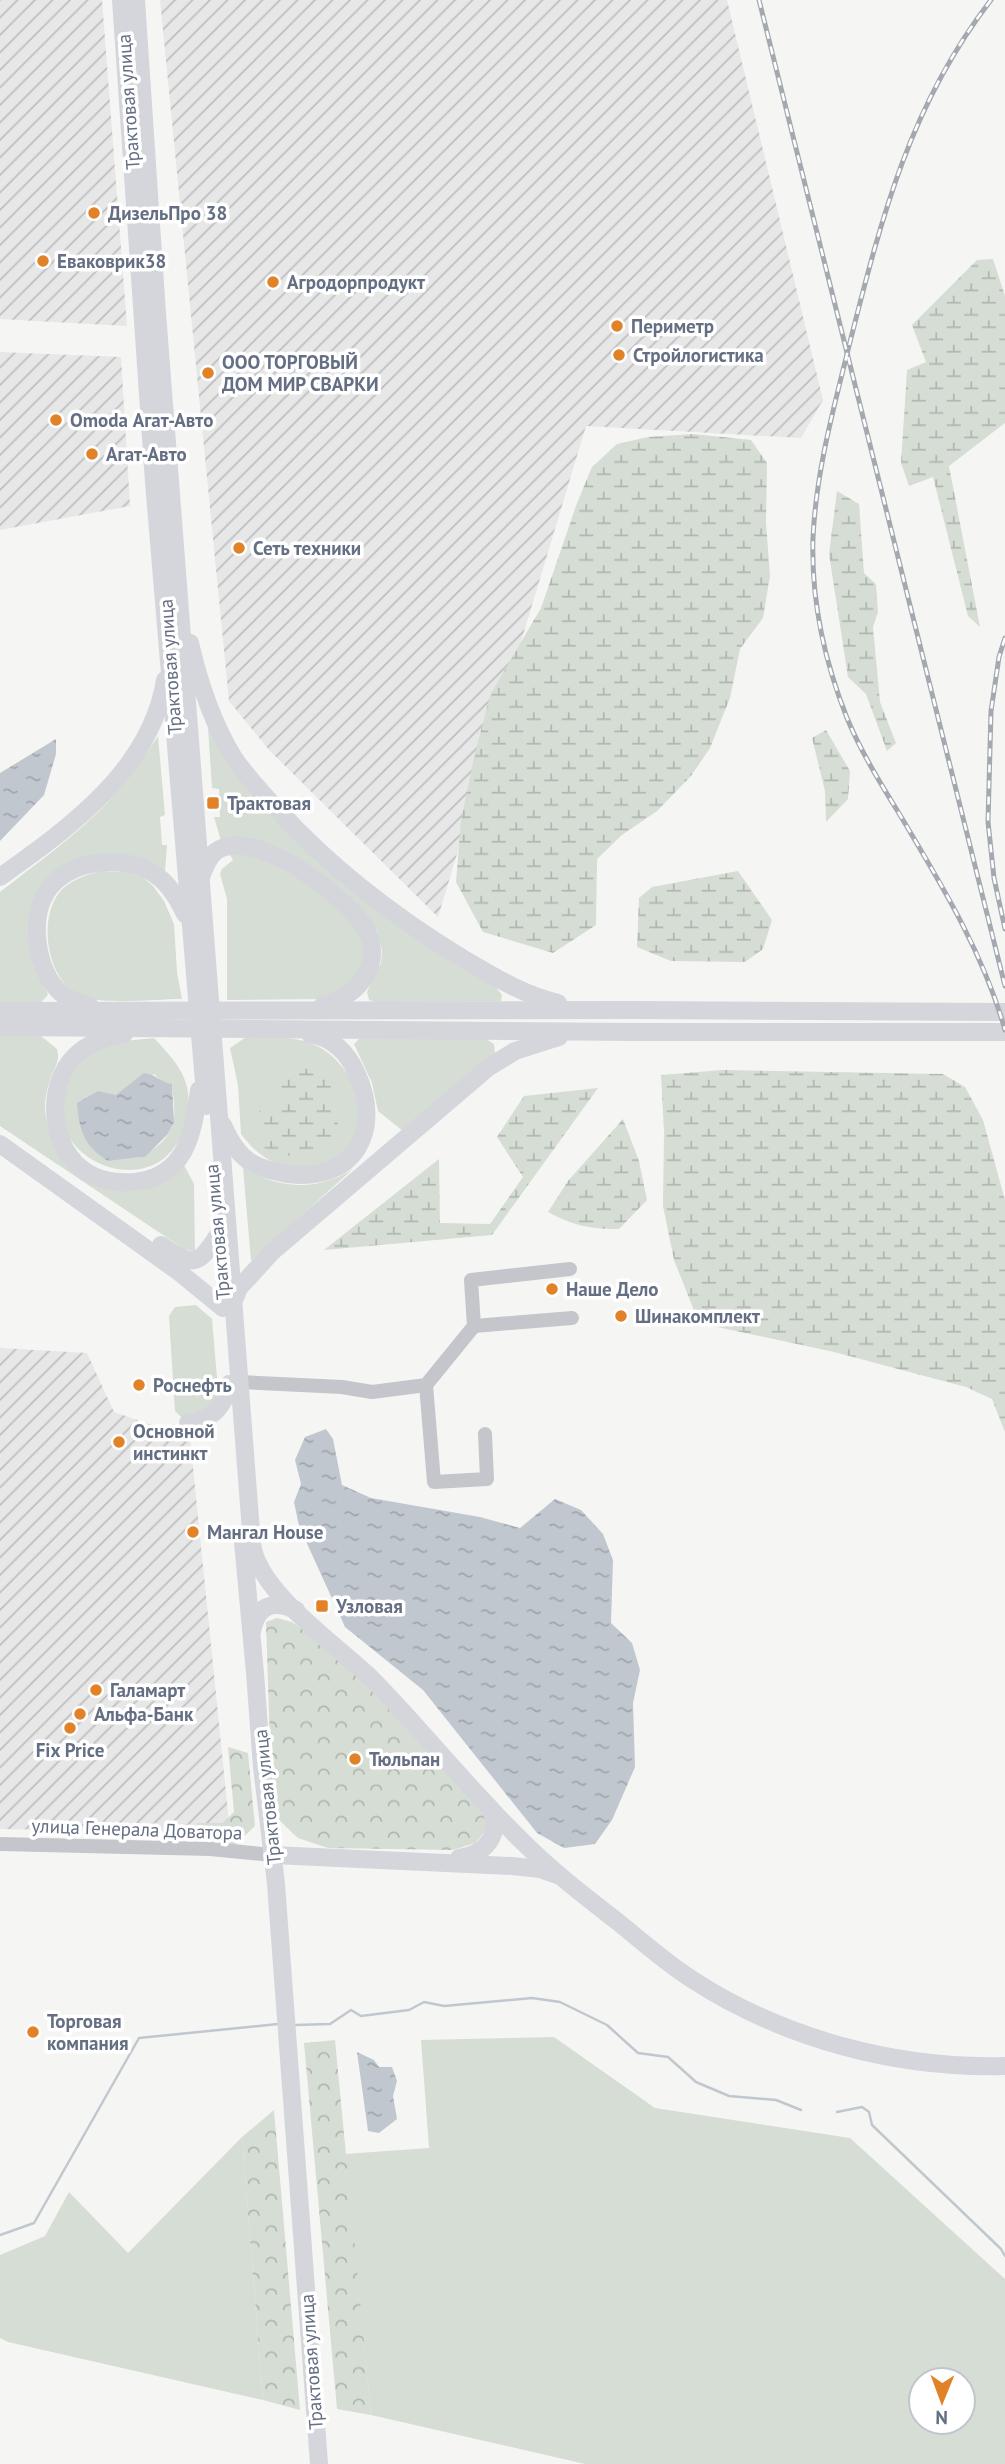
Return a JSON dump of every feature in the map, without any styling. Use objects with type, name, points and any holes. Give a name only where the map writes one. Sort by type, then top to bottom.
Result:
[{"type":"main road","name":"Трактовая улица","points":[[121,0],[141,298],[190,925],[218,1235],[229,1305]]},
{"type":"main road","name":"Трактовая улица","points":[[136,0],[219,1116],[251,1634],[261,1767],[273,1855],[319,2464]]},
{"type":"main road","points":[[179,601],[212,714],[227,745],[259,790],[313,846],[395,914],[426,936],[513,987],[533,996],[566,1004],[632,1010]]},
{"type":"main road","points":[[0,877],[85,812],[113,783],[131,759],[145,739],[157,714],[168,642]]},
{"type":"main road","points":[[200,880],[208,862],[220,850],[243,846],[263,850],[290,863],[317,881],[362,922],[370,938],[372,956],[368,973],[357,989],[343,998],[312,1007],[245,1009]]},
{"type":"main road","points":[[104,1010],[64,996],[52,982],[44,963],[37,940],[38,921],[42,901],[55,882],[77,869],[103,862],[136,866],[151,872],[165,883],[177,899],[190,925]]},
{"type":"main road","points":[[0,1011],[245,1009],[1005,1012]]},
{"type":"main road","points":[[0,1027],[1005,1032]]},
{"type":"main road","points":[[159,1028],[116,1035],[92,1044],[75,1055],[62,1074],[55,1104],[57,1125],[63,1144],[81,1168],[99,1178],[135,1182],[154,1178],[172,1167],[183,1154],[189,1137],[202,1066]]},
{"type":"main road","points":[[219,1116],[229,1138],[244,1157],[262,1167],[285,1173],[315,1174],[338,1166],[353,1156],[364,1138],[367,1118],[365,1096],[354,1067],[339,1047],[318,1036],[247,1029]]},
{"type":"main road","points":[[0,1144],[178,1272],[229,1305],[239,1288],[272,1252],[495,1062],[515,1051],[550,1039],[632,1032]]},
{"type":"main road","points":[[0,1132],[180,1258],[193,1261],[200,1259],[218,1235]]},
{"type":"main road","name":"Трактовая улица","points":[[235,1383],[252,1544],[261,1571],[296,1610],[372,1679],[526,1845],[661,1958],[694,1981],[754,2014],[826,2041],[879,2054],[942,2064],[1005,2066]]},
{"type":"main road","points":[[188,1423],[213,1416],[235,1383]]},
{"type":"main road","points":[[251,1634],[256,1616],[263,1609],[279,1606],[296,1610]]},
{"type":"main road","points":[[417,1861],[463,1858],[480,1852],[490,1841],[494,1831],[494,1816],[488,1805]]},
{"type":"main road","points":[[273,1855],[526,1867],[547,1871],[566,1879]]},
{"type":"street","points":[[235,1383],[342,1387],[372,1392],[426,1385],[474,1326],[471,1280],[570,1269]]},
{"type":"street","points":[[474,1326],[572,1318]]},
{"type":"street","points":[[426,1385],[434,1482],[487,1479],[485,1434]]},
{"type":"street","name":"улица Генерала Доватора","points":[[0,1844],[210,1849],[273,1855]]},
{"type":"shaded area","points":[[0,0],[102,0],[127,326],[0,319]]},
{"type":"shaded area","points":[[160,0],[727,0],[823,400],[801,438],[586,426],[438,917],[270,751],[229,701]]},
{"type":"shaded area","points":[[0,352],[121,357],[130,506],[0,530]]},
{"type":"shaded area","points":[[0,1348],[87,1353],[114,1412],[190,1438],[230,1832],[0,1829]]},
{"type":"green space","points":[[993,259],[1005,296],[1005,423],[949,466],[980,627],[968,616],[933,477],[909,486],[901,463],[907,370],[926,362],[912,325],[977,260]]},
{"type":"green space","points":[[693,434],[751,440],[767,463],[766,522],[770,576],[763,618],[740,649],[730,698],[710,748],[691,776],[657,811],[622,835],[597,859],[596,925],[553,953],[483,932],[456,882],[461,821],[490,695],[541,608],[592,467],[617,444],[648,437]]},
{"type":"green space","points":[[837,491],[859,504],[864,573],[876,584],[878,612],[873,627],[880,702],[896,743],[887,751],[866,694],[848,677],[829,554]]},
{"type":"green space","points":[[207,713],[267,806],[495,986],[502,995],[501,1001],[369,1000],[367,992],[381,963],[382,951],[377,931],[362,910],[286,852],[246,838],[221,841],[214,817],[220,817],[219,789],[212,788]]},
{"type":"green space","points":[[826,730],[850,771],[848,799],[826,822],[825,791],[812,738]]},
{"type":"green space","points":[[158,736],[165,815],[160,817],[162,845],[167,845],[165,872],[142,859],[51,879],[39,964],[48,995],[41,1002],[0,1002],[0,892],[97,813],[129,778]]},
{"type":"green space","points":[[240,853],[259,857],[313,886],[362,931],[367,956],[356,980],[325,999],[227,1000],[227,899],[220,874],[233,860],[230,855]]},
{"type":"green space","points":[[101,871],[141,876],[164,901],[174,924],[177,972],[182,999],[115,1001],[89,998],[68,987],[59,976],[49,948],[49,918],[53,904],[59,893],[73,881]]},
{"type":"green space","points":[[738,871],[772,920],[763,949],[745,962],[671,961],[637,947],[639,898],[652,887]]},
{"type":"green space","points":[[0,1035],[41,1036],[57,1049],[57,1061],[46,1097],[48,1126],[62,1149],[93,1183],[184,1165],[194,1184],[195,1252],[184,1249],[0,1126]]},
{"type":"green space","points":[[246,1037],[305,1041],[319,1047],[343,1067],[357,1095],[359,1110],[358,1125],[345,1153],[320,1165],[290,1167],[268,1160],[241,1134],[238,1085],[230,1048]]},
{"type":"green space","points":[[154,1038],[172,1058],[184,1078],[189,1100],[184,1128],[170,1153],[149,1166],[126,1170],[102,1164],[81,1152],[67,1132],[61,1109],[68,1081],[79,1063],[96,1050],[117,1043]],"holes":[[[154,1074],[163,1082],[172,1084],[174,1114],[170,1131],[160,1144],[146,1153],[122,1158],[98,1091],[116,1096]]]},
{"type":"green space","points":[[360,1038],[486,1039],[494,1044],[495,1054],[403,1131],[378,1111],[372,1083],[354,1044]]},
{"type":"green space","points":[[298,1066],[328,1076],[339,1116],[335,1138],[308,1158],[285,1155],[264,1148],[259,1126],[260,1110],[266,1106],[282,1104],[279,1078]]},
{"type":"green space","points":[[722,1070],[943,1074],[965,1087],[983,1120],[1005,1200],[1005,1432],[992,1399],[966,1387],[834,1352],[699,1323],[674,1260],[663,1206],[664,1132],[661,1075]]},
{"type":"green space","points":[[598,1088],[492,1235],[324,1250],[439,1159],[440,1223],[490,1224],[523,1177],[497,1137],[524,1096]]},
{"type":"green space","points":[[623,1119],[639,1161],[647,1200],[619,1229],[582,1226],[548,1212],[568,1181]]},
{"type":"green space","points":[[243,1168],[271,1180],[299,1185],[327,1181],[354,1168],[251,1261]]},
{"type":"green space","points":[[196,1305],[212,1319],[219,1401],[204,1416],[182,1418],[175,1411],[169,1316],[175,1307]]},
{"type":"green space","points":[[277,1618],[292,1622],[372,1679],[482,1808],[488,1828],[475,1843],[453,1850],[328,1848],[298,1838],[279,1820],[271,1775],[266,1622]]},
{"type":"green space","points":[[228,1747],[248,1753],[255,1826],[235,1845],[197,1844],[197,1823],[223,1823],[234,1812]]},
{"type":"green space","points":[[554,2037],[655,2108],[850,2138],[1005,2279],[1005,2464],[585,2464],[371,2415],[345,2154],[429,2148],[421,2040]]},
{"type":"green space","points":[[335,2040],[371,2415],[337,2409],[304,2043]]},
{"type":"green space","points":[[274,2110],[300,2410],[263,2400],[242,2137]]},
{"type":"green space","points":[[242,2137],[263,2400],[0,2338],[0,2255],[45,2236],[69,2192],[128,2253]]},
{"type":"water","points":[[56,739],[56,754],[44,795],[0,841],[0,773]]},
{"type":"water","points":[[144,1073],[172,1084],[174,1122],[168,1134],[146,1156],[108,1161],[93,1149],[84,1136],[77,1103],[98,1091],[116,1095]]},
{"type":"water","points":[[326,1429],[333,1439],[342,1485],[371,1498],[480,1517],[520,1528],[555,1499],[581,1510],[603,1534],[613,1560],[611,1623],[632,1643],[640,1670],[633,1703],[635,1767],[612,1820],[595,1844],[564,1848],[537,1833],[423,1690],[345,1627],[299,1526],[294,1502],[301,1484],[295,1460],[305,1437]]},
{"type":"water","points":[[357,2052],[374,2060],[379,2067],[392,2067],[397,2081],[393,2096],[397,2119],[379,2133],[368,2131]]},
{"type":"waterway","points":[[295,2025],[330,2024],[351,2010],[361,2016],[409,2010],[424,2002],[444,2006],[532,1998],[560,2002],[607,2025],[638,2053],[668,2057],[696,2082],[729,2096],[776,2100],[801,2110]]},
{"type":"waterway","points":[[0,2235],[34,2223],[139,2038],[278,2024]]},
{"type":"waterway","points":[[837,2112],[862,2107],[869,2112],[872,2125],[1001,2249],[1005,2256]]},
{"type":"railway","points":[[759,0],[1005,986]]},
{"type":"railway","points":[[991,0],[939,80],[919,121],[887,206],[827,439],[815,513],[813,561],[821,630],[847,718],[872,768],[960,919],[985,973],[1005,1030]]},
{"type":"railway","points":[[1005,638],[999,657],[991,711],[988,822],[994,878],[1005,929]]},
{"type":"place","name":"ДизельПро 38","points":[[94,213]]},
{"type":"place","name":"Еваковрик38","points":[[43,261]]},
{"type":"place","name":"Агродорпродукт","points":[[273,282]]},
{"type":"place","name":"Периметр","points":[[617,326]]},
{"type":"place","name":"Стройлогистика","points":[[619,355]]},
{"type":"place","name":"ООО ТОРГОВЫЙ ДОМ МИР СВАРКИ","points":[[208,373]]},
{"type":"place","name":"Omoda Агат-Авто","points":[[56,420]]},
{"type":"place","name":"Агат-Авто","points":[[92,454]]},
{"type":"place","name":"Сеть техники","points":[[239,548]]},
{"type":"place","name":"Трактовая","points":[[213,803]]},
{"type":"place","name":"Наше Дело","points":[[552,1289]]},
{"type":"place","name":"Шинакомплект","points":[[621,1316]]},
{"type":"place","name":"Роснефть","points":[[139,1385]]},
{"type":"place","name":"Основной инстинкт","points":[[119,1442]]},
{"type":"place","name":"Мангал House","points":[[193,1532]]},
{"type":"place","name":"Узловая","points":[[322,1606]]},
{"type":"place","name":"Галамарт","points":[[96,1690]]},
{"type":"place","name":"Альфа-Банк","points":[[80,1714]]},
{"type":"place","name":"Fix Price","points":[[70,1728]]},
{"type":"place","name":"Тюльпан","points":[[355,1759]]},
{"type":"place","name":"Торговая компания","points":[[33,2032]]}]
